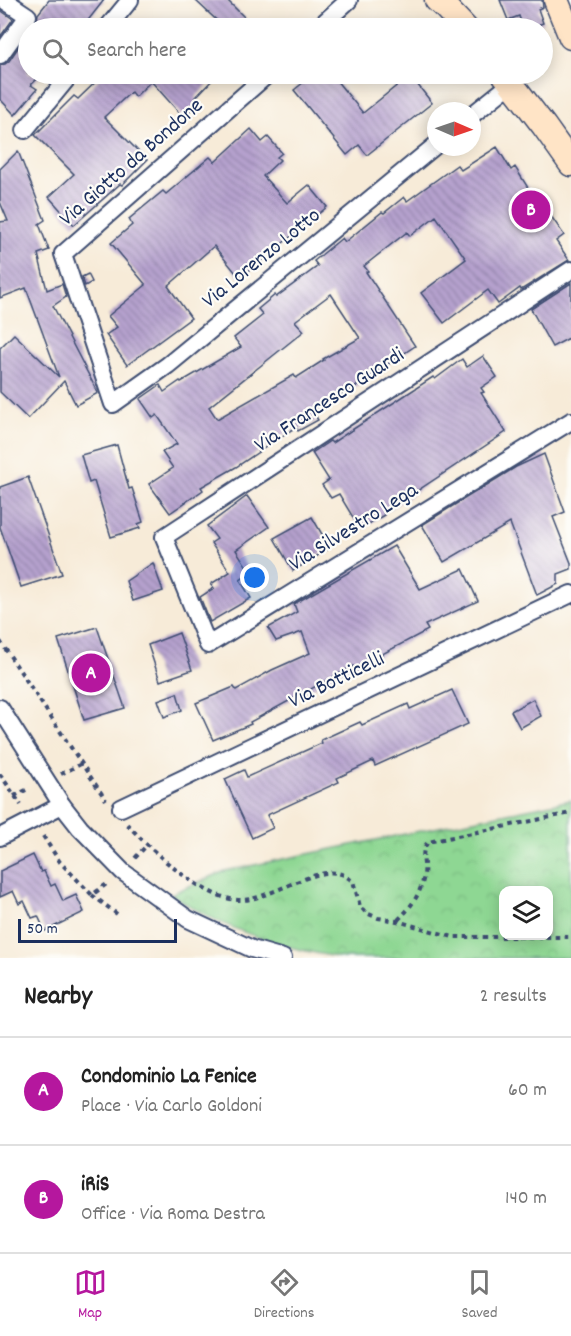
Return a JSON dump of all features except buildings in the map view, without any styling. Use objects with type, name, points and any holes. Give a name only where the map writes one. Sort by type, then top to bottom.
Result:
[{"type":"street","points":[[4,0],[28,16],[27,18]]},
{"type":"street","points":[[115,18],[130,0]]},
{"type":"street","points":[[329,18],[349,0]]},
{"type":"street","points":[[437,0],[455,18]]},
{"type":"street","points":[[556,0],[571,38]]},
{"type":"street","points":[[0,55],[18,30]]},
{"type":"street","points":[[25,130],[63,84]]},
{"type":"street","name":"Via Giotto da Bondone","points":[[113,404],[63,254],[257,84]]},
{"type":"street","points":[[481,106],[502,84]]},
{"type":"street","points":[[512,84],[571,164]]},
{"type":"street","name":"Via Lorenzo Lotto","points":[[113,404],[168,365],[427,152]]},
{"type":"street","name":"Via Francesco Guardi","points":[[187,593],[164,537],[571,270]]},
{"type":"street","name":"Via Silvestro Lega","points":[[187,593],[208,645],[571,421]]},
{"type":"street","name":"Via Botticelli","points":[[117,809],[571,594]]},
{"type":"street","points":[[0,708],[62,805],[80,828],[123,872],[189,919],[252,949],[283,958]]},
{"type":"street","points":[[0,837],[62,805]]},
{"type":"path","points":[[0,641],[81,764],[117,809],[147,845],[203,889],[222,898],[240,901],[259,897],[305,879],[328,873],[341,873],[353,881],[360,906],[366,913],[378,918],[453,937],[571,937]]},
{"type":"path","points":[[57,776],[81,764]]},
{"type":"path","points":[[0,774],[25,811]]},
{"type":"path","points":[[14,796],[37,785]]},
{"type":"path","points":[[397,921],[409,910],[421,887],[424,871],[422,853],[428,842],[571,813]]},
{"type":"path","points":[[92,895],[117,914]]},
{"type":"green space","points":[[571,800],[571,958],[344,958],[298,949],[254,936],[211,918],[171,894],[225,871]]},
{"type":"place","name":"iRiS","points":[[531,210]]},
{"type":"place","name":"Condominio La Fenice","points":[[91,673]]}]
